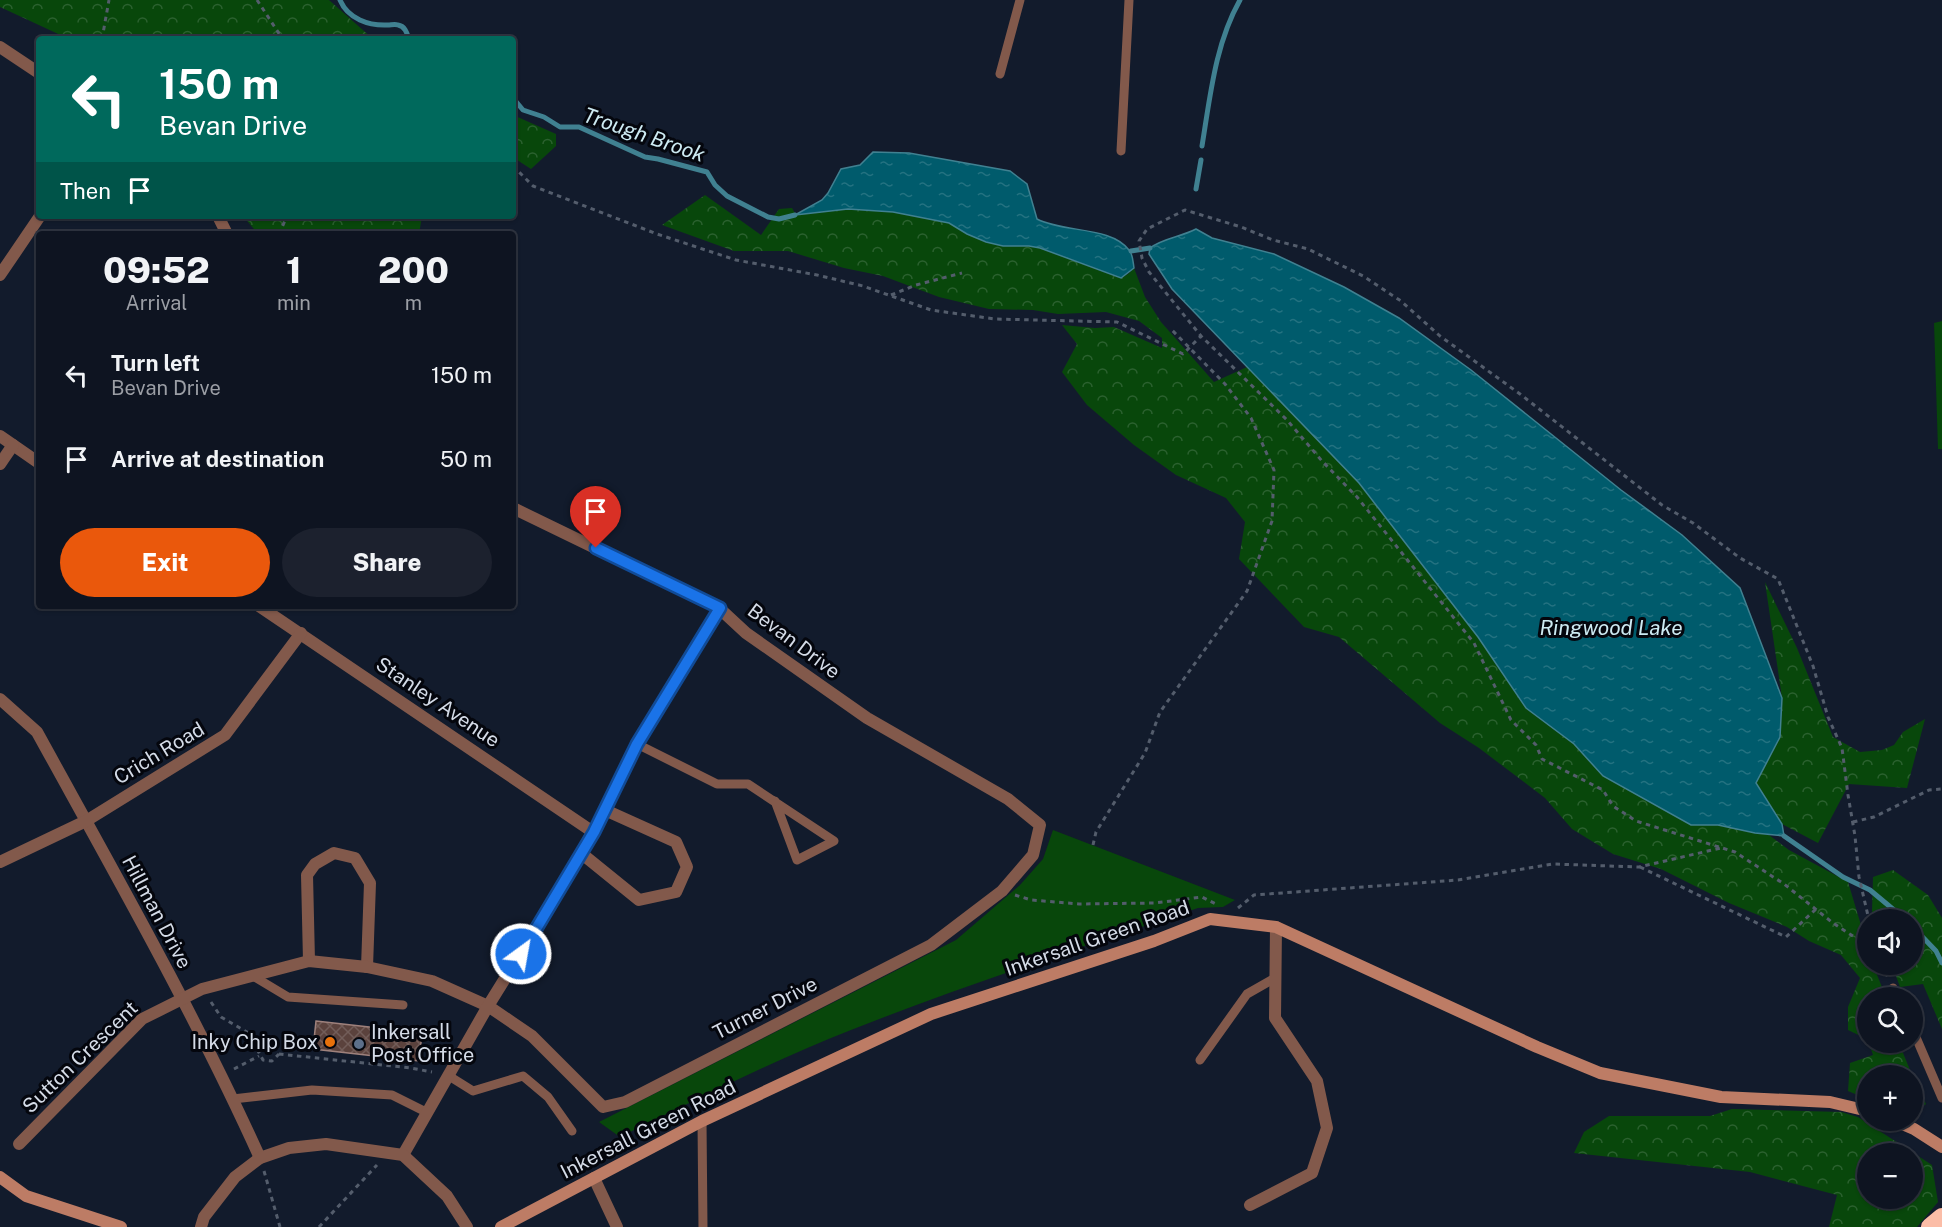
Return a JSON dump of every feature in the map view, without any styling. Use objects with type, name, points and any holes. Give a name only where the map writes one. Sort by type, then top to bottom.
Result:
[{"type":"highway","points":[[1930,1227],[1942,1217]]},
{"type":"street","points":[[0,47],[36,71]]},
{"type":"street","points":[[0,275],[38,219]]},
{"type":"street","points":[[0,436],[36,461]]},
{"type":"street","points":[[0,464],[13,445]]},
{"type":"street","name":"Bevan Drive","points":[[516,509],[720,608],[746,633],[867,718],[1008,799],[1040,825]]},
{"type":"street","points":[[403,1155],[488,1006],[594,832],[637,744],[720,608]]},
{"type":"street","name":"Stanley Avenue","points":[[264,609],[594,832]]},
{"type":"street","name":"Crich Road","points":[[0,862],[86,821],[225,735],[301,633]]},
{"type":"street","name":"Hillman Drive","points":[[0,699],[37,732],[234,1099],[260,1158]]},
{"type":"street","points":[[581,854],[639,900],[676,892],[687,867],[676,842],[605,810]]},
{"type":"street","name":"Turner Drive","points":[[488,1006],[532,1036],[603,1107],[624,1102],[931,945],[1002,891],[1033,855],[1040,825]]},
{"type":"street","points":[[309,961],[307,875],[315,864],[334,853],[355,858],[370,883],[367,967]]},
{"type":"street","name":"Inkersall Green Road","points":[[501,1227],[702,1121],[931,1014],[1154,941],[1210,920],[1232,918],[1276,927],[1537,1047],[1600,1073],[1721,1097],[1830,1102],[1857,1108]]},
{"type":"street","points":[[1250,1205],[1311,1173],[1327,1128],[1317,1081],[1275,1018],[1276,927]]},
{"type":"street","name":"Sutton Crescent","points":[[19,1144],[142,1019],[181,998],[202,990],[309,961],[367,967],[432,981],[488,1006]]},
{"type":"street","points":[[1917,1131],[1942,1147]]},
{"type":"street","points":[[201,1227],[204,1217],[235,1177],[260,1158],[289,1148],[326,1144],[403,1155],[447,1196],[467,1227]]},
{"type":"street","points":[[0,1177],[26,1196],[121,1227]]},
{"type":"street","points":[[594,1178],[617,1227]]},
{"type":"lane","points":[[1000,74],[1020,0]]},
{"type":"lane","points":[[1121,151],[1129,0]]},
{"type":"lane","points":[[637,744],[717,784],[748,784],[775,801],[825,834],[834,841],[797,860],[775,801]]},
{"type":"lane","points":[[253,976],[288,997],[403,1005]]},
{"type":"lane","points":[[1200,1060],[1247,994],[1275,978]]},
{"type":"lane","points":[[1923,1053],[1942,1098]]},
{"type":"lane","points":[[449,1076],[473,1091],[523,1076],[548,1097],[572,1131]]},
{"type":"lane","points":[[234,1099],[312,1090],[392,1095],[428,1113]]},
{"type":"lane","points":[[702,1121],[702,1227]]},
{"type":"path","points":[[102,36],[108,0]]},
{"type":"path","points":[[257,0],[282,36]]},
{"type":"path","points":[[516,169],[533,186],[657,234],[736,260],[817,274],[862,286],[932,310],[995,319],[1117,322],[1183,354],[1201,336]]},
{"type":"path","points":[[1857,938],[1784,884],[1735,852],[1636,821],[1613,806],[1603,790],[1542,759],[1536,745],[1511,720],[1474,643],[1408,558],[1357,496],[1322,461],[1287,420],[1201,336],[1149,272],[1142,258],[1139,241],[1147,229],[1185,210],[1241,227],[1273,240],[1308,249],[1363,276],[1401,302],[1440,336],[1520,394],[1662,505],[1693,523],[1740,558],[1778,579],[1814,666],[1828,717],[1842,748],[1859,877],[1866,909]]},
{"type":"path","points":[[889,295],[962,273]]},
{"type":"path","points":[[1093,845],[1096,832],[1145,753],[1160,712],[1247,591],[1272,521],[1274,470],[1251,418],[1225,384],[1170,328]]},
{"type":"path","points":[[1853,822],[1874,817],[1929,790],[1942,789]]},
{"type":"path","points":[[1002,891],[1031,900],[1079,904],[1155,903],[1202,897],[1224,907],[1232,918],[1254,895],[1458,880],[1554,864],[1639,867],[1721,848]]},
{"type":"path","points":[[1639,867],[1675,882],[1786,937],[1816,909]]},
{"type":"path","points":[[202,990],[221,1017],[264,1042],[270,1041],[275,1044],[279,1054]]},
{"type":"path","points":[[264,1042],[258,1051],[259,1056],[267,1062],[272,1061],[279,1054]]},
{"type":"path","points":[[279,1054],[411,1068],[449,1076]]},
{"type":"path","points":[[221,1075],[259,1056]]},
{"type":"path","points":[[319,1227],[388,1153]]},
{"type":"path","points":[[260,1158],[280,1227]]},
{"type":"green space","points":[[0,0],[329,0],[370,36],[63,36],[0,7]]},
{"type":"green space","points":[[516,116],[556,134],[556,146],[531,169],[516,159]]},
{"type":"green space","points":[[705,195],[761,235],[779,209],[792,208],[796,215],[848,209],[893,212],[949,223],[986,242],[1003,246],[1040,248],[1120,278],[1134,268],[1145,297],[1161,322],[1214,382],[1247,367],[1359,483],[1478,637],[1526,708],[1574,744],[1603,776],[1691,825],[1718,825],[1769,835],[1789,850],[1848,882],[1857,912],[1857,974],[1841,955],[1809,941],[1787,927],[1729,903],[1661,869],[1613,854],[1572,829],[1545,798],[1479,748],[1440,723],[1339,637],[1304,627],[1239,559],[1245,522],[1226,498],[1176,475],[1134,445],[1087,405],[1062,372],[1077,344],[1062,325],[1114,327],[1162,348],[1162,338],[1139,321],[1106,312],[1058,314],[1033,310],[989,309],[939,297],[883,276],[844,268],[788,251],[734,251],[662,225]]},
{"type":"green space","points":[[246,219],[422,219],[420,231],[256,231]]},
{"type":"green space","points":[[1942,321],[1942,449],[1938,449],[1934,323]]},
{"type":"green space","points":[[1765,582],[1797,648],[1833,737],[1860,752],[1882,750],[1894,745],[1903,732],[1925,719],[1907,788],[1849,784],[1818,843],[1782,824],[1756,783],[1780,737],[1782,698]]},
{"type":"green space","points":[[1053,830],[1235,900],[1223,907],[1198,908],[894,1013],[734,1081],[620,1137],[599,1122],[956,940],[1020,885],[1043,859]]},
{"type":"green space","points":[[1893,870],[1928,895],[1942,918],[1942,1029],[1923,984],[1900,987],[1896,975],[1923,975],[1923,909],[1872,909],[1873,877]]},
{"type":"green space","points":[[1858,975],[1877,975],[1882,987],[1857,987],[1857,1034],[1848,1030],[1848,1007],[1860,978]]},
{"type":"green space","points":[[1872,1053],[1903,1053],[1908,1065],[1857,1065],[1857,1095],[1848,1091],[1850,1063],[1873,1055]]},
{"type":"green space","points":[[1732,1109],[1841,1112],[1857,1117],[1857,1131],[1880,1131],[1898,1143],[1857,1143],[1857,1209],[1923,1209],[1923,1159],[1932,1165],[1938,1202],[1917,1227],[1829,1227],[1837,1195],[1750,1172],[1574,1153],[1584,1132],[1609,1116],[1710,1116]]},
{"type":"water","points":[[873,152],[909,153],[1010,171],[1027,184],[1037,219],[1099,233],[1121,242],[1133,258],[1134,268],[1121,278],[1040,248],[1003,246],[986,242],[949,223],[893,212],[848,209],[795,215],[822,200],[841,169],[860,165]]},
{"type":"water","name":"Ringwood Lake","points":[[1196,229],[1212,238],[1274,254],[1344,287],[1399,318],[1471,370],[1621,490],[1682,535],[1740,588],[1782,698],[1780,737],[1756,783],[1782,824],[1784,836],[1755,833],[1718,825],[1691,825],[1603,776],[1574,744],[1526,708],[1478,637],[1359,483],[1172,289],[1149,254],[1150,248]]},
{"type":"building","points":[[316,1021],[422,1033],[419,1061],[313,1049]]},
{"type":"waterway","name":"Trough Brook","points":[[340,0],[354,17],[367,23],[400,26],[408,36]]},
{"type":"waterway","points":[[1202,146],[1219,53],[1240,0]]},
{"type":"waterway","name":"Trough Brook","points":[[516,102],[523,110],[544,117],[560,127],[579,127],[645,157],[707,172],[715,185],[727,196],[768,217],[779,219],[795,215]]},
{"type":"waterway","points":[[1196,189],[1201,160]]},
{"type":"waterway","name":"Trough Brook","points":[[1131,251],[1150,248]]},
{"type":"waterway","points":[[1784,836],[1843,877],[1870,890],[1893,909]]},
{"type":"waterway","points":[[1923,937],[1936,951],[1942,963]]},
{"type":"place","name":"Inky Chip Box","points":[[330,1042]]},
{"type":"place","name":"Inkersall Post Office","points":[[359,1044]]},
{"type":"route","points":[[521,954],[594,832],[637,744],[720,608],[596,548]]}]
